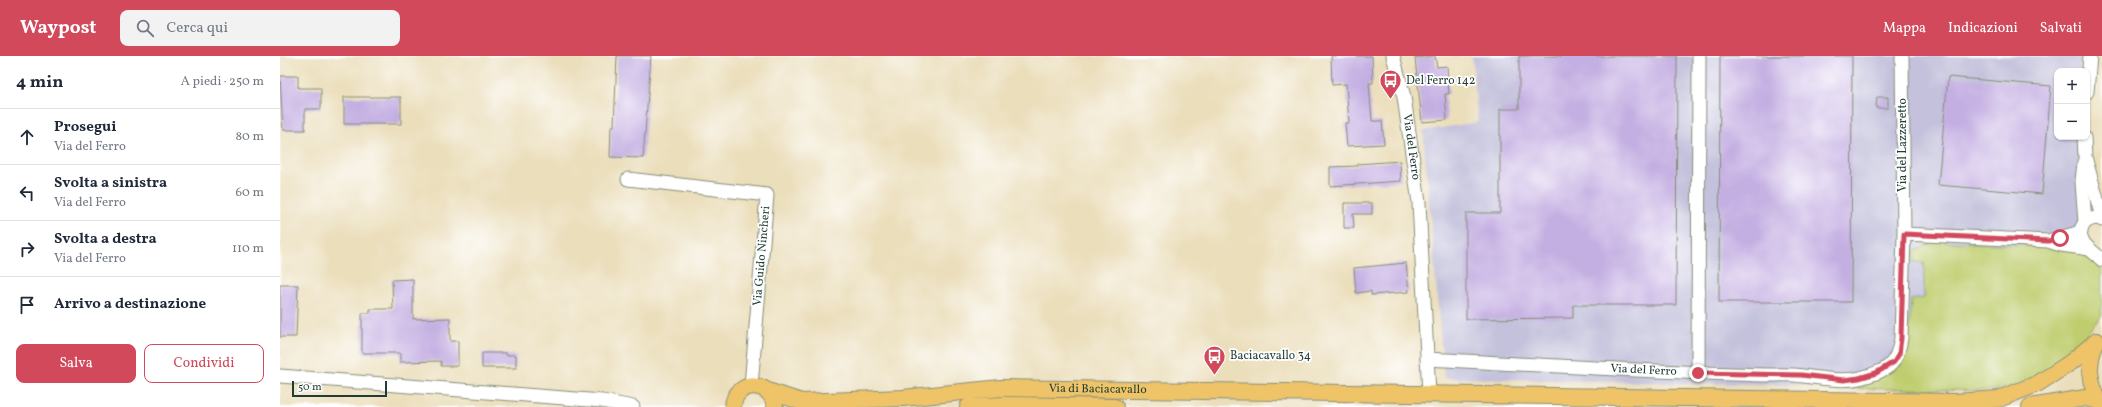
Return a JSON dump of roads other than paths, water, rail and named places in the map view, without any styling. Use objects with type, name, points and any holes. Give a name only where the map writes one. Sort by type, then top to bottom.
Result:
[{"type":"main road","points":[[1429,394],[1955,402],[1999,399],[2037,384],[2070,364],[2099,337]]},
{"type":"main road","points":[[2099,337],[2091,354],[2089,367],[2090,381],[2100,403]]},
{"type":"main road","name":"Via di Baciacavallo","points":[[751,386],[762,387],[768,391],[802,402],[903,398],[1001,388],[1429,394]]},
{"type":"main road","points":[[733,407],[738,392],[751,386]]},
{"type":"main road","points":[[768,391],[774,399],[775,407]]},
{"type":"main road","points":[[2030,407],[2086,398],[2100,403]]},
{"type":"main road","name":"Via di Baciacavallo","points":[[968,407],[1004,405],[1115,407]]},
{"type":"street","name":"Via del Ferro","points":[[1393,56],[1404,97],[1419,203],[1429,394]]},
{"type":"street","points":[[1698,373],[1699,56]]},
{"type":"street","name":"Via del Lazzeretto","points":[[1902,56],[1904,234]]},
{"type":"street","points":[[2089,68],[2090,56]]},
{"type":"street","points":[[2084,140],[2085,157],[2082,182],[2083,227],[2081,240],[2102,260]]},
{"type":"street","points":[[2048,241],[2083,227],[2095,218],[2102,218],[2085,157]]},
{"type":"street","name":"Via Guido Nincheri","points":[[628,179],[767,195],[751,386]]},
{"type":"street","name":"Via del Ferro","points":[[1427,359],[1698,373],[1801,375],[1844,380],[1859,378],[1886,368],[1894,362],[1899,354],[1901,338],[1904,234]]},
{"type":"street","points":[[1904,234],[2048,241],[2061,245],[2090,249]]},
{"type":"street","points":[[280,376],[602,401],[634,407]]},
{"type":"place","name":"Del Ferro 142","points":[[1391,100]]},
{"type":"place","name":"Baciacavallo 34","points":[[1214,376]]}]
